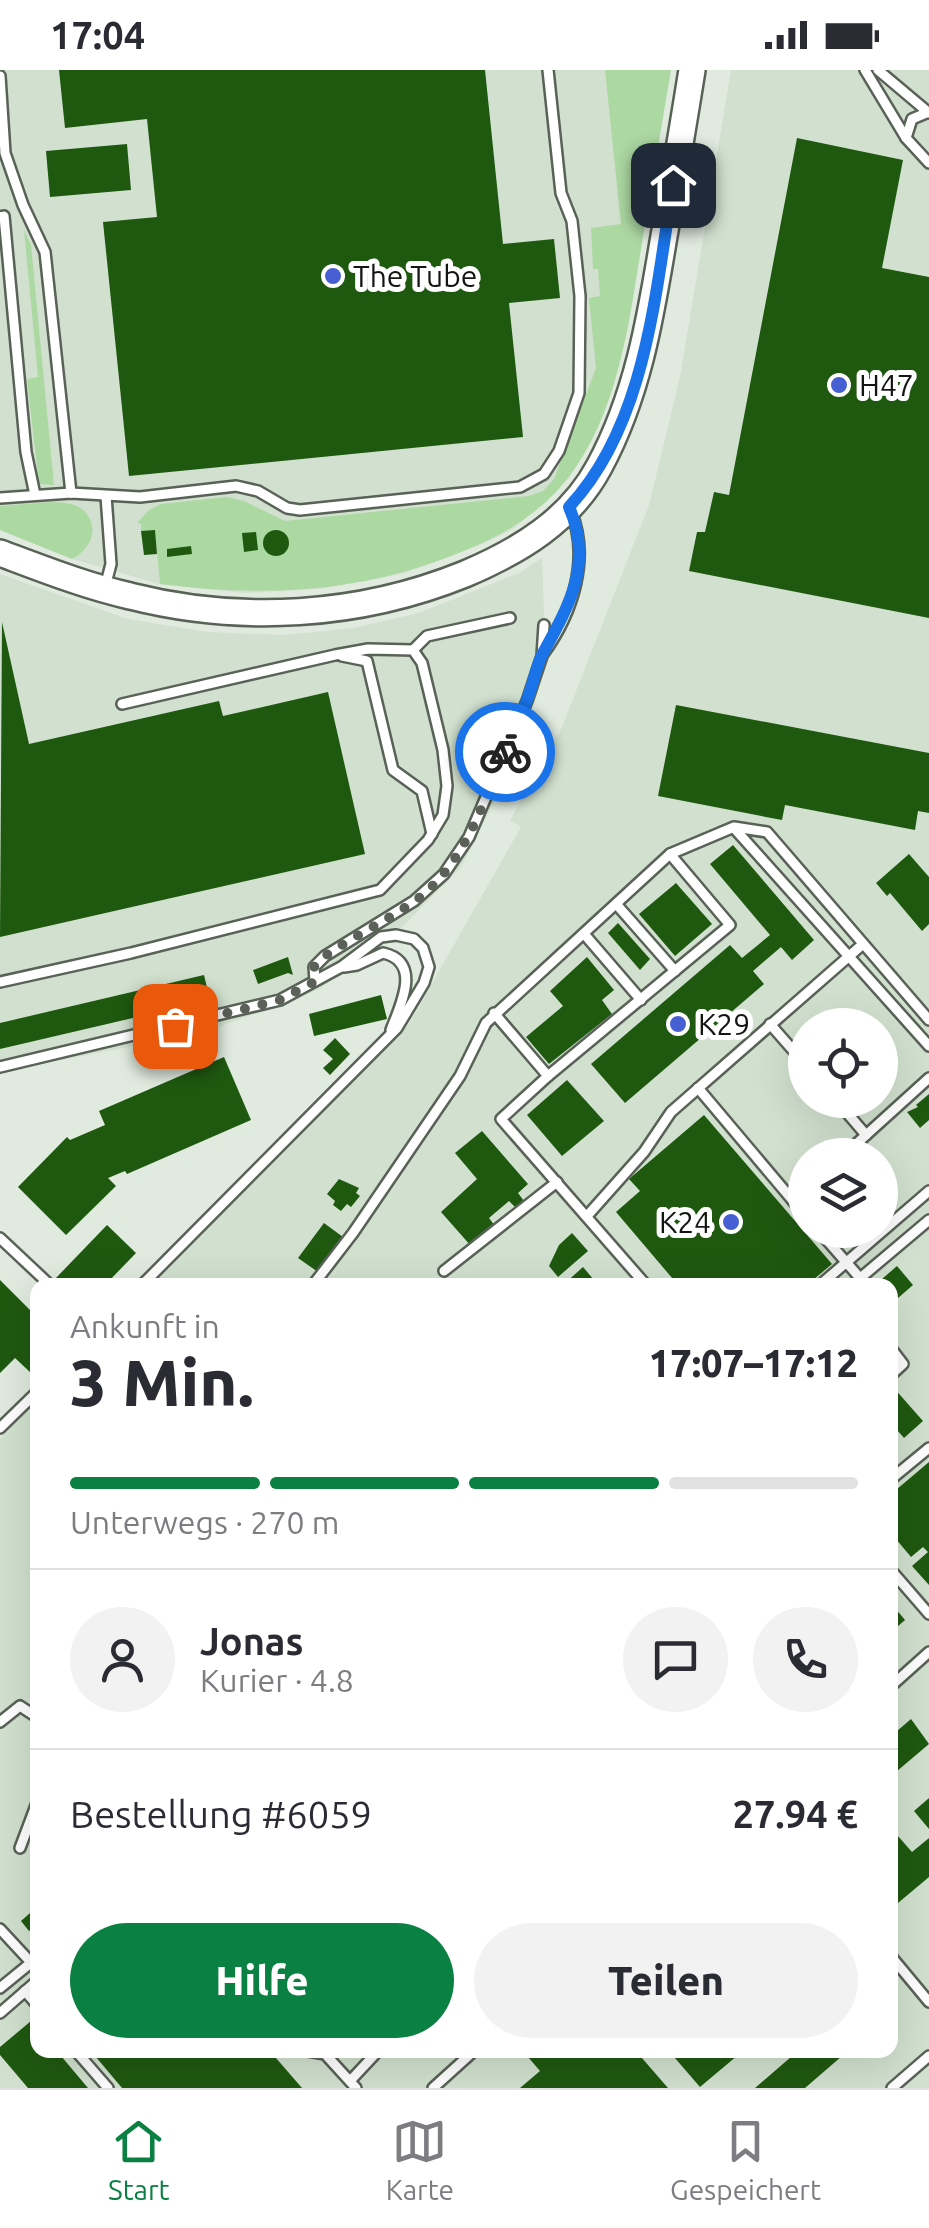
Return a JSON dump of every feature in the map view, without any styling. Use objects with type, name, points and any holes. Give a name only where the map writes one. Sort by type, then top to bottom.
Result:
[{"type":"main road","points":[[0,553],[105,590],[165,604],[280,614],[360,605],[450,580],[524,546],[555,523],[598,470],[642,357],[692,70]]},
{"type":"lane","points":[[0,498],[71,493],[140,497],[236,486],[258,491],[287,508],[300,510],[520,487],[544,474],[577,404],[581,314],[572,221],[561,193],[548,70]]},
{"type":"lane","points":[[865,70],[906,138],[929,163]]},
{"type":"lane","points":[[878,70],[929,112],[912,119],[906,138]]},
{"type":"lane","points":[[0,76],[5,153],[22,205],[45,252],[71,493]]},
{"type":"lane","points":[[0,217],[4,216],[26,452],[35,495]]},
{"type":"lane","points":[[105,590],[111,564],[106,496]]},
{"type":"lane","points":[[542,656],[553,640],[576,580],[580,533],[569,507]]},
{"type":"lane","points":[[122,704],[368,648],[413,650],[427,636],[510,618]]},
{"type":"lane","points":[[314,982],[314,967],[325,956],[414,902],[444,874],[469,838],[527,701],[542,656],[544,625]]},
{"type":"lane","points":[[0,982],[131,954],[380,890],[432,834],[443,815],[447,786],[430,692],[422,662],[413,650]]},
{"type":"lane","points":[[334,655],[367,661],[392,770],[422,792],[432,834]]},
{"type":"lane","points":[[734,827],[929,1046]]},
{"type":"lane","points":[[318,1278],[460,1076],[494,1013],[585,935],[670,854],[734,827],[767,832],[929,1020]]},
{"type":"lane","points":[[640,1278],[501,1119],[730,925],[670,854]]},
{"type":"lane","points":[[617,905],[675,971]]},
{"type":"lane","points":[[585,935],[641,1000]]},
{"type":"lane","points":[[0,1068],[280,1000],[341,967],[381,937],[414,939],[422,948],[428,966],[424,984],[408,1014],[149,1278]]},
{"type":"lane","points":[[587,1216],[644,1152],[672,1112],[862,944]]},
{"type":"lane","points":[[341,967],[383,953],[398,960],[406,978],[406,994],[389,1035]]},
{"type":"lane","points":[[494,1013],[548,1076]]},
{"type":"lane","points":[[770,1024],[788,1045]]},
{"type":"lane","points":[[863,1138],[929,1078]]},
{"type":"lane","points":[[698,1088],[788,1195]]},
{"type":"lane","points":[[851,1118],[866,1135]]},
{"type":"lane","points":[[444,1272],[557,1182]]},
{"type":"lane","points":[[828,1278],[929,1192]]},
{"type":"lane","points":[[860,1278],[929,1220]]},
{"type":"lane","points":[[0,1238],[43,1278]]},
{"type":"lane","points":[[834,1248],[855,1278]]},
{"type":"lane","points":[[0,1428],[30,1398]]},
{"type":"lane","points":[[898,1473],[929,1448]]},
{"type":"lane","points":[[898,1579],[929,1614]]},
{"type":"lane","points":[[898,1680],[929,1652]]},
{"type":"lane","points":[[0,1722],[20,1706],[30,1713]]},
{"type":"lane","points":[[20,1848],[30,1821]]},
{"type":"lane","points":[[0,1928],[30,1958]]},
{"type":"lane","points":[[898,1965],[929,2002]]},
{"type":"lane","points":[[0,1988],[30,1967]]},
{"type":"lane","points":[[0,2013],[30,1987]]},
{"type":"lane","points":[[25,1991],[30,1997]]},
{"type":"lane","points":[[892,2088],[929,2056]]},
{"type":"lane","points":[[83,2058],[108,2088]]},
{"type":"lane","points":[[329,2058],[353,2085],[373,2058]]},
{"type":"lane","points":[[432,2088],[466,2058]]},
{"type":"shaded area","points":[[0,70],[671,70],[627,335],[597,427],[569,478],[515,528],[485,543],[402,574],[320,589],[244,593],[160,584],[72,559],[0,530]]},
{"type":"shaded area","points":[[731,70],[929,70],[929,2088],[0,2088],[0,1438],[30,1407],[30,2058],[898,2058],[898,1278],[159,1278],[409,1024],[521,827],[510,820],[562,727],[649,505],[680,377]]},
{"type":"shaded area","points":[[542,558],[546,665],[505,781],[461,867],[403,926],[318,990],[205,1032],[0,1072],[0,574],[128,619],[208,632],[284,635],[353,628],[419,613],[519,573]]},
{"type":"green space","points":[[605,70],[671,70],[619,365],[599,424],[568,478],[539,508],[505,531],[449,557],[396,574],[296,590],[160,584],[155,531],[141,531],[141,524],[137,523],[161,504],[227,497],[285,521],[529,496],[543,491],[554,479],[596,368],[589,298],[600,296],[598,269],[593,269],[591,228],[621,224]]},
{"type":"green space","points":[[24,230],[31,245],[54,485],[39,484],[27,379],[38,377]]},
{"type":"green space","points":[[51,502],[80,507],[92,523],[89,544],[72,559],[0,530],[0,506]]},
{"type":"building","name":"The Tube","points":[[59,70],[485,70],[503,244],[554,239],[560,298],[509,303],[523,437],[129,476],[103,222],[157,217],[147,119],[65,128]]},
{"type":"building","name":"H47","points":[[797,138],[903,160],[882,268],[929,277],[929,618],[689,571],[697,532],[705,532],[714,492],[729,495]]},
{"type":"building","points":[[127,144],[131,190],[50,197],[46,151]]},
{"type":"building","points":[[155,530],[157,554],[144,555],[141,531]]},
{"type":"building","points":[[276,530],[285,534],[289,543],[285,552],[276,556],[267,552],[263,543],[267,534]]},
{"type":"building","points":[[256,532],[258,550],[244,552],[242,533]]},
{"type":"building","points":[[191,546],[192,554],[167,557],[167,549]]},
{"type":"building","points":[[2,622],[29,744],[219,701],[223,716],[328,692],[365,854],[0,937]]},
{"type":"building","points":[[676,705],[929,753],[929,813],[918,811],[915,830],[785,805],[782,820],[658,796]]},
{"type":"building","name":"K29","points":[[733,845],[814,940],[792,960],[781,947],[753,971],[764,984],[625,1103],[591,1064],[730,945],[742,958],[770,935],[710,864]]},
{"type":"building","points":[[909,854],[929,877],[929,924],[922,931],[890,893],[887,896],[876,883]]},
{"type":"building","points":[[676,883],[712,924],[675,956],[639,914]]},
{"type":"building","points":[[618,923],[650,959],[640,970],[608,933]]},
{"type":"building","points":[[288,957],[293,975],[288,973],[258,984],[253,970]]},
{"type":"building","points":[[587,957],[614,990],[602,1000],[612,1014],[549,1064],[526,1037],[563,1006],[550,991]]},
{"type":"building","points":[[204,975],[210,1000],[0,1049],[0,1023]]},
{"type":"building","points":[[381,995],[387,1019],[314,1036],[309,1014]]},
{"type":"building","points":[[335,1038],[350,1054],[330,1075],[323,1068],[333,1059],[323,1050]]},
{"type":"building","points":[[224,1057],[251,1120],[127,1174],[125,1171],[108,1178],[116,1186],[66,1235],[18,1187],[67,1137],[70,1140],[105,1125],[99,1111]]},
{"type":"building","points":[[567,1080],[604,1121],[562,1156],[527,1115]]},
{"type":"building","points":[[929,1094],[929,1120],[920,1128],[907,1112],[918,1107]]},
{"type":"building","name":"K24","points":[[704,1115],[788,1213],[788,1248],[818,1248],[832,1264],[815,1278],[672,1278],[616,1212],[640,1191],[629,1179]]},
{"type":"building","points":[[482,1131],[528,1184],[518,1193],[524,1201],[516,1208],[509,1201],[489,1218],[495,1226],[471,1246],[441,1212],[477,1179],[455,1153]]},
{"type":"building","points":[[339,1179],[359,1188],[356,1193],[360,1196],[351,1207],[347,1204],[341,1211],[327,1194]]},
{"type":"building","points":[[324,1223],[343,1237],[318,1272],[298,1258]]},
{"type":"building","points":[[107,1225],[136,1253],[112,1278],[56,1278]]},
{"type":"building","points":[[572,1233],[588,1251],[558,1277],[549,1266],[559,1245]]},
{"type":"building","points":[[897,1266],[913,1285],[898,1298],[898,1278],[883,1278]]},
{"type":"building","points":[[583,1267],[592,1278],[571,1278]]},
{"type":"building","points":[[0,1280],[30,1310],[30,1372],[15,1358],[0,1373]]},
{"type":"building","points":[[898,1393],[923,1421],[904,1438],[898,1431]]},
{"type":"building","points":[[929,1462],[929,1585],[912,1566],[928,1552],[923,1547],[911,1557],[898,1542],[898,1488]]},
{"type":"building","points":[[911,1719],[929,1744],[898,1770],[898,1730]]},
{"type":"building","points":[[929,1798],[929,1829],[914,1811]]},
{"type":"building","points":[[898,1836],[912,1852],[929,1838],[929,1877],[898,1903]]},
{"type":"building","points":[[30,1913],[30,1930],[29,1931],[21,1921]]},
{"type":"building","points":[[30,2022],[30,2058],[63,2058],[88,2088],[28,2088],[0,2055],[0,2047]]},
{"type":"building","points":[[97,2058],[276,2058],[302,2088],[122,2088]]},
{"type":"building","points":[[529,2058],[642,2058],[668,2088],[520,2088],[540,2071]]},
{"type":"building","points":[[675,2058],[734,2058],[700,2087]]},
{"type":"building","points":[[790,2058],[840,2058],[805,2088],[755,2088]]},
{"type":"way so far","points":[[175,1026],[280,1000],[314,982],[314,967],[325,956],[414,902],[444,874],[469,838],[505,752]]},
{"type":"place","name":"The Tube","points":[[333,276]]},
{"type":"place","name":"H47","points":[[839,385]]},
{"type":"place","name":"K29","points":[[678,1024]]},
{"type":"place","name":"K24","points":[[731,1222]]},
{"type":"route","points":[[505,752],[576,580],[580,533],[569,507],[598,470],[634,386],[650,322],[673,185]]}]
